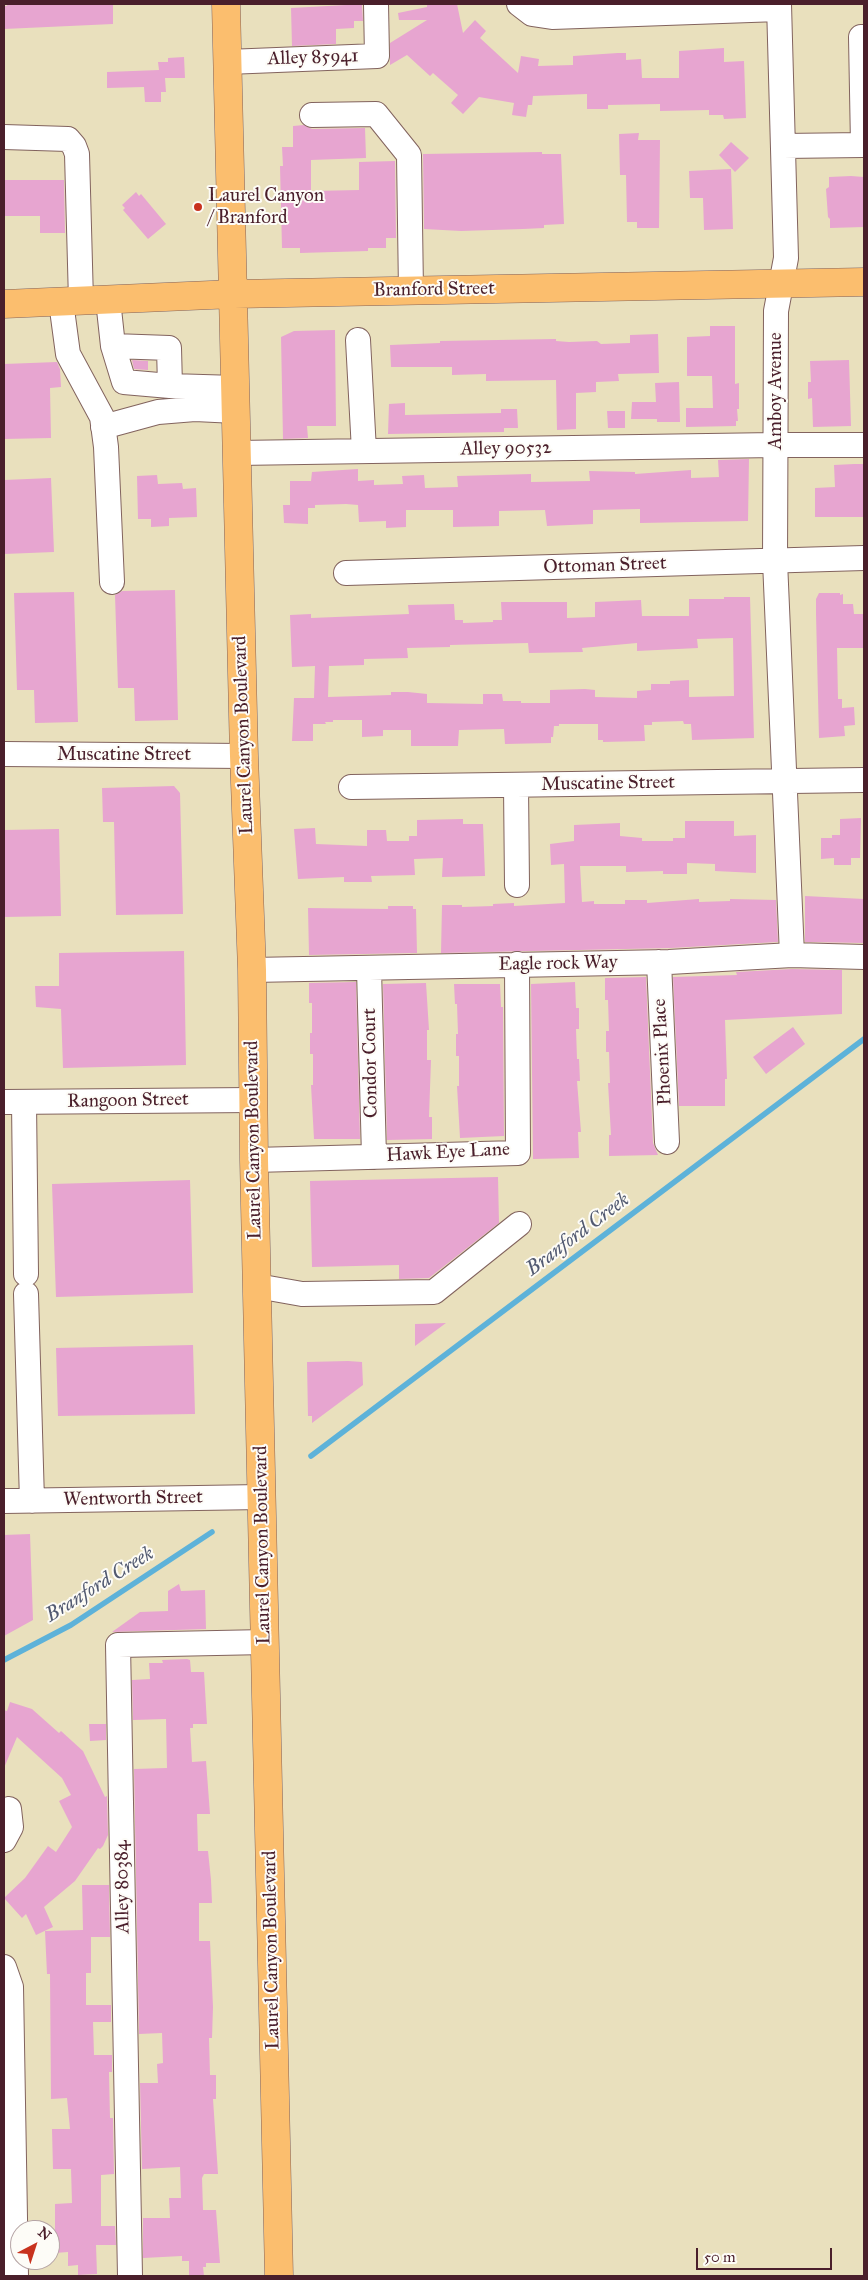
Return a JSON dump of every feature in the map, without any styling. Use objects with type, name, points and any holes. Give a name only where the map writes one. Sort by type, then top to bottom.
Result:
[{"type":"main road","name":"Laurel Canyon Boulevard","points":[[226,4],[244,756],[252,970],[254,1160],[279,2276]]},
{"type":"main road","name":"Branford Street","points":[[4,304],[234,294],[864,282]]},
{"type":"street","name":"Alley 85941","points":[[227,62],[377,56],[376,4]]},
{"type":"street","points":[[520,4],[532,14],[552,18],[779,6]]},
{"type":"street","name":"Amboy Avenue","points":[[779,6],[786,258],[776,311],[775,561],[792,955]]},
{"type":"street","points":[[783,146],[863,145],[861,37],[864,37]]},
{"type":"street","points":[[312,115],[376,114],[409,155],[411,291]]},
{"type":"street","points":[[4,138],[68,139],[74,146],[77,154],[68,354],[102,417],[106,447],[112,582]]},
{"type":"street","points":[[108,300],[113,346],[124,382],[170,386],[236,400]]},
{"type":"street","points":[[358,340],[364,451]]},
{"type":"street","points":[[113,346],[169,348],[170,386]]},
{"type":"street","points":[[103,427],[158,412],[195,409],[236,400]]},
{"type":"street","name":"Alley 90532","points":[[237,453],[864,445]]},
{"type":"street","name":"Ottoman Street","points":[[346,573],[864,558]]},
{"type":"street","name":"Muscatine Street","points":[[4,754],[244,756]]},
{"type":"street","name":"Muscatine Street","points":[[351,788],[864,780]]},
{"type":"street","points":[[516,786],[517,885]]},
{"type":"street","name":"Eagle rock Way","points":[[252,970],[659,962],[792,955],[864,957]]},
{"type":"street","name":"Phoenix Place","points":[[659,962],[667,1142]]},
{"type":"street","name":"Hawk Eye Lane","points":[[254,1160],[518,1153],[517,964]]},
{"type":"street","name":"Condor Court","points":[[369,969],[374,1157]]},
{"type":"street","name":"Rangoon Street","points":[[14,1102],[253,1100]]},
{"type":"street","points":[[14,1102],[26,1284],[32,1501]]},
{"type":"street","points":[[257,1286],[302,1294],[434,1292],[519,1224]]},
{"type":"street","name":"Wentworth Street","points":[[4,1501],[262,1497]]},
{"type":"street","name":"Alley 80384","points":[[130,2276],[118,1645],[266,1642]]},
{"type":"street","points":[[4,1840],[11,1827],[9,1809]]},
{"type":"street","points":[[4,1967],[11,1988],[16,2276]]},
{"type":"building","points":[[7,4],[113,4],[113,24],[4,29],[4,6],[7,6]]},
{"type":"building","points":[[427,4],[457,4],[463,33],[475,20],[486,31],[480,38],[518,73],[521,56],[539,59],[538,66],[573,65],[573,56],[626,53],[626,60],[641,59],[642,78],[679,78],[679,51],[724,48],[724,62],[744,61],[746,118],[724,119],[723,115],[709,115],[709,110],[660,111],[660,104],[608,105],[608,109],[587,109],[587,94],[533,96],[532,105],[528,105],[526,117],[512,115],[514,103],[479,97],[463,114],[451,103],[458,95],[433,73],[430,76],[407,55],[390,65],[390,43],[427,20],[399,20],[398,13],[427,7]]},
{"type":"building","points":[[362,5],[363,21],[354,21],[354,28],[336,29],[336,44],[292,46],[291,8]]},
{"type":"building","points":[[184,57],[185,78],[165,78],[166,92],[161,92],[161,102],[145,102],[144,87],[107,88],[107,72],[159,70],[158,62],[168,62],[168,58]]},
{"type":"building","points":[[304,125],[312,129],[365,128],[366,158],[311,160],[311,191],[359,190],[359,162],[395,161],[396,238],[386,238],[386,248],[368,248],[368,251],[300,253],[300,248],[282,248],[280,166],[283,166],[282,147],[293,147],[293,126]]},
{"type":"building","points":[[639,133],[638,140],[660,140],[659,228],[637,228],[637,222],[627,222],[626,175],[620,175],[619,134]]},
{"type":"building","points":[[731,142],[749,158],[735,172],[719,155]]},
{"type":"building","points":[[542,152],[542,154],[561,154],[564,224],[544,225],[544,228],[523,229],[461,231],[424,229],[423,154]]},
{"type":"building","points":[[731,169],[733,229],[704,230],[703,198],[690,198],[689,171]]},
{"type":"building","points":[[829,177],[864,177],[864,227],[830,228],[826,189],[829,187]]},
{"type":"building","points":[[4,180],[64,180],[65,233],[40,233],[40,216],[4,216]]},
{"type":"building","points":[[136,192],[139,196],[141,194],[166,224],[148,239],[123,210],[125,208],[122,205]]},
{"type":"building","points":[[710,326],[735,326],[735,384],[739,383],[738,421],[736,421],[736,426],[686,427],[686,408],[713,408],[712,376],[687,376],[687,337],[710,336]]},
{"type":"building","points":[[335,330],[336,426],[307,426],[308,438],[283,439],[281,337],[294,331]]},
{"type":"building","points":[[658,334],[659,373],[618,374],[619,381],[596,382],[596,392],[576,393],[576,429],[557,430],[556,380],[486,381],[486,374],[452,375],[452,367],[391,367],[390,345],[440,343],[440,341],[556,339],[556,341],[569,342],[597,341],[601,344],[630,343],[630,335]]},
{"type":"building","points":[[132,360],[148,361],[148,370],[134,369]]},
{"type":"building","points":[[849,360],[851,426],[813,427],[812,398],[808,399],[808,382],[811,382],[810,361]]},
{"type":"building","points":[[57,362],[60,369],[61,387],[50,388],[51,438],[4,439],[4,364]]},
{"type":"building","points":[[679,382],[680,422],[657,422],[657,419],[631,419],[632,402],[656,402],[655,383]]},
{"type":"building","points":[[405,403],[405,415],[501,413],[501,409],[517,409],[518,428],[504,428],[504,432],[388,434],[389,404]]},
{"type":"building","points":[[607,411],[625,411],[625,428],[608,428]]},
{"type":"building","points":[[749,459],[748,521],[640,523],[640,509],[593,510],[593,524],[547,526],[545,510],[499,511],[499,526],[453,527],[453,510],[406,510],[406,527],[386,528],[386,521],[359,522],[358,505],[346,504],[315,505],[315,508],[308,508],[308,524],[284,523],[283,505],[290,505],[290,481],[311,481],[312,472],[358,469],[358,481],[374,480],[374,485],[403,484],[402,476],[424,475],[425,488],[458,487],[457,476],[531,474],[531,482],[590,481],[589,471],[635,472],[635,474],[691,470],[691,478],[719,477],[718,460]]},
{"type":"building","points":[[864,464],[864,517],[815,517],[815,488],[835,487],[834,465]]},
{"type":"building","points":[[157,475],[158,484],[182,483],[183,489],[196,488],[197,517],[169,518],[169,526],[151,527],[151,519],[138,519],[137,476]]},
{"type":"building","points":[[51,478],[54,552],[4,554],[4,480]]},
{"type":"building","points":[[175,590],[178,720],[135,721],[134,688],[118,688],[115,595],[122,591]]},
{"type":"building","points":[[74,592],[78,722],[35,723],[34,690],[17,690],[14,593]]},
{"type":"building","points":[[819,593],[843,594],[843,604],[853,604],[854,614],[864,614],[864,648],[837,648],[838,699],[842,699],[842,708],[854,707],[855,725],[844,726],[845,736],[819,738],[816,599]]},
{"type":"building","points":[[724,597],[750,597],[754,738],[692,740],[691,724],[684,724],[683,721],[652,722],[652,725],[644,725],[645,741],[603,742],[603,740],[598,740],[598,724],[559,724],[559,726],[554,726],[551,743],[505,744],[504,729],[459,730],[458,746],[411,746],[411,730],[383,730],[383,736],[362,737],[362,720],[333,720],[333,722],[325,722],[326,724],[313,724],[313,741],[292,741],[294,698],[314,698],[315,666],[292,667],[290,615],[311,614],[311,618],[409,614],[408,605],[454,604],[455,620],[463,620],[463,623],[493,622],[493,620],[502,620],[501,602],[567,602],[567,618],[595,617],[595,602],[641,600],[642,616],[689,616],[689,599],[724,599]],"holes":[[[733,638],[734,696],[689,697],[689,680],[670,681],[670,684],[651,684],[651,690],[637,691],[637,698],[595,697],[595,690],[585,689],[550,690],[550,703],[503,701],[502,694],[483,694],[483,704],[427,703],[427,694],[408,692],[391,692],[391,695],[328,697],[329,666],[364,665],[364,659],[408,658],[407,648],[450,647],[450,645],[528,643],[529,653],[583,652],[582,648],[637,643],[637,651],[698,648],[697,639]]]},
{"type":"building","points":[[174,786],[180,793],[183,914],[116,915],[114,822],[103,822],[102,788]]},
{"type":"building","points":[[861,818],[860,858],[851,858],[851,865],[834,865],[834,858],[821,859],[821,838],[832,838],[832,835],[840,835],[840,819]]},
{"type":"building","points":[[463,819],[463,824],[483,824],[485,876],[442,877],[443,858],[414,859],[415,875],[371,876],[372,882],[344,882],[344,877],[298,879],[294,829],[315,828],[316,844],[367,846],[367,830],[386,830],[387,841],[409,841],[409,836],[417,836],[417,820]]},
{"type":"building","points":[[685,821],[734,821],[734,836],[756,835],[756,873],[715,871],[715,864],[687,863],[687,874],[663,874],[663,871],[626,872],[626,866],[580,866],[582,902],[594,901],[594,904],[625,904],[625,900],[647,900],[647,903],[699,899],[699,902],[730,901],[730,899],[776,900],[778,942],[671,948],[441,953],[442,905],[462,905],[462,907],[514,903],[514,906],[565,903],[564,864],[551,865],[550,844],[574,841],[574,825],[620,823],[620,836],[642,838],[642,841],[673,841],[673,838],[685,838]]},
{"type":"building","points":[[59,829],[61,916],[4,917],[4,830]]},
{"type":"building","points":[[805,896],[864,899],[864,943],[805,942]]},
{"type":"building","points":[[388,906],[413,906],[413,909],[416,909],[417,953],[309,955],[308,908],[388,909]]},
{"type":"building","points":[[184,951],[186,1065],[63,1068],[61,1009],[36,1007],[35,986],[59,986],[59,953]]},
{"type":"building","points":[[792,969],[842,970],[842,1014],[725,1020],[727,1079],[725,1079],[725,1106],[679,1106],[673,977],[737,975],[736,972]]},
{"type":"building","points":[[646,977],[653,1143],[658,1155],[609,1156],[609,1135],[611,1135],[608,1083],[610,1083],[609,1052],[606,1052],[606,1031],[609,1031],[608,1000],[605,1000],[605,978]]},
{"type":"building","points":[[356,982],[360,1139],[314,1139],[311,1085],[313,1085],[313,1054],[310,1054],[312,1003],[309,1003],[309,983]]},
{"type":"building","points":[[575,982],[576,1008],[579,1008],[579,1029],[576,1029],[580,1081],[577,1081],[581,1132],[578,1132],[579,1158],[533,1159],[531,984]]},
{"type":"building","points":[[426,983],[429,1030],[427,1030],[427,1060],[431,1060],[429,1117],[432,1117],[432,1139],[387,1140],[383,984]]},
{"type":"building","points":[[454,984],[500,984],[501,1007],[503,1007],[504,1136],[460,1138],[457,1086],[459,1086],[459,1056],[456,1056],[456,1034],[458,1034],[457,1004],[455,1004]]},
{"type":"building","points":[[793,1027],[805,1044],[766,1074],[753,1057]]},
{"type":"building","points":[[498,1177],[499,1223],[429,1278],[399,1279],[399,1265],[312,1267],[310,1181]]},
{"type":"building","points":[[190,1180],[193,1293],[56,1297],[52,1184]]},
{"type":"building","points":[[446,1323],[415,1346],[415,1324]]},
{"type":"building","points":[[193,1345],[195,1414],[58,1416],[56,1348]]},
{"type":"building","points":[[307,1362],[362,1362],[363,1385],[312,1423],[312,1416],[308,1416]]},
{"type":"building","points":[[30,1534],[33,1620],[4,1636],[4,1535]]},
{"type":"building","points":[[179,1584],[181,1591],[205,1590],[206,1629],[112,1632],[140,1612],[168,1611],[168,1591]]},
{"type":"building","points":[[162,1660],[190,1660],[191,1672],[204,1672],[207,1724],[193,1724],[193,1728],[190,1728],[192,1762],[206,1761],[210,1814],[197,1814],[198,1851],[208,1851],[212,1903],[199,1903],[199,1941],[210,1941],[213,2007],[212,2038],[209,2038],[210,2075],[216,2075],[216,2099],[213,2099],[218,2174],[204,2174],[202,2178],[203,2210],[216,2210],[220,2263],[206,2263],[206,2267],[203,2267],[204,2276],[189,2276],[189,2261],[182,2261],[182,2256],[143,2258],[143,2218],[170,2218],[169,2198],[181,2198],[180,2167],[142,2169],[140,2083],[158,2083],[157,2064],[163,2063],[162,2033],[139,2034],[134,1769],[167,1768],[166,1719],[133,1720],[132,1680],[150,1679],[149,1663],[163,1663]]},
{"type":"building","points":[[10,1702],[32,1709],[83,1751],[105,1797],[107,1796],[108,1835],[103,1846],[100,1849],[98,1848],[75,1881],[44,1907],[53,1927],[36,1935],[26,1914],[22,1918],[4,1898],[25,1878],[48,1846],[56,1852],[72,1827],[59,1801],[71,1795],[62,1778],[17,1737],[4,1768],[4,1710],[7,1711]]},
{"type":"building","points":[[89,1724],[106,1724],[106,1740],[90,1741]]},
{"type":"building","points":[[82,1885],[109,1885],[110,1937],[91,1937],[91,1973],[86,1973],[86,2005],[111,2005],[111,2022],[93,2022],[94,2055],[112,2055],[112,2072],[109,2072],[110,2118],[113,2118],[114,2174],[101,2175],[101,2226],[115,2226],[116,2245],[96,2245],[97,2274],[78,2275],[78,2265],[68,2266],[68,2252],[60,2253],[60,2220],[55,2220],[55,2204],[72,2203],[71,2169],[53,2169],[52,2129],[70,2129],[67,2098],[51,2099],[50,1974],[47,1974],[45,1931],[83,1930]]},
{"type":"waterway","name":"Branford Creek","points":[[311,1456],[864,1039]]},
{"type":"waterway","name":"Branford Creek","points":[[4,1660],[71,1625],[212,1532]]},
{"type":"place","name":"Laurel Canyon / Branford","points":[[198,207]]}]
